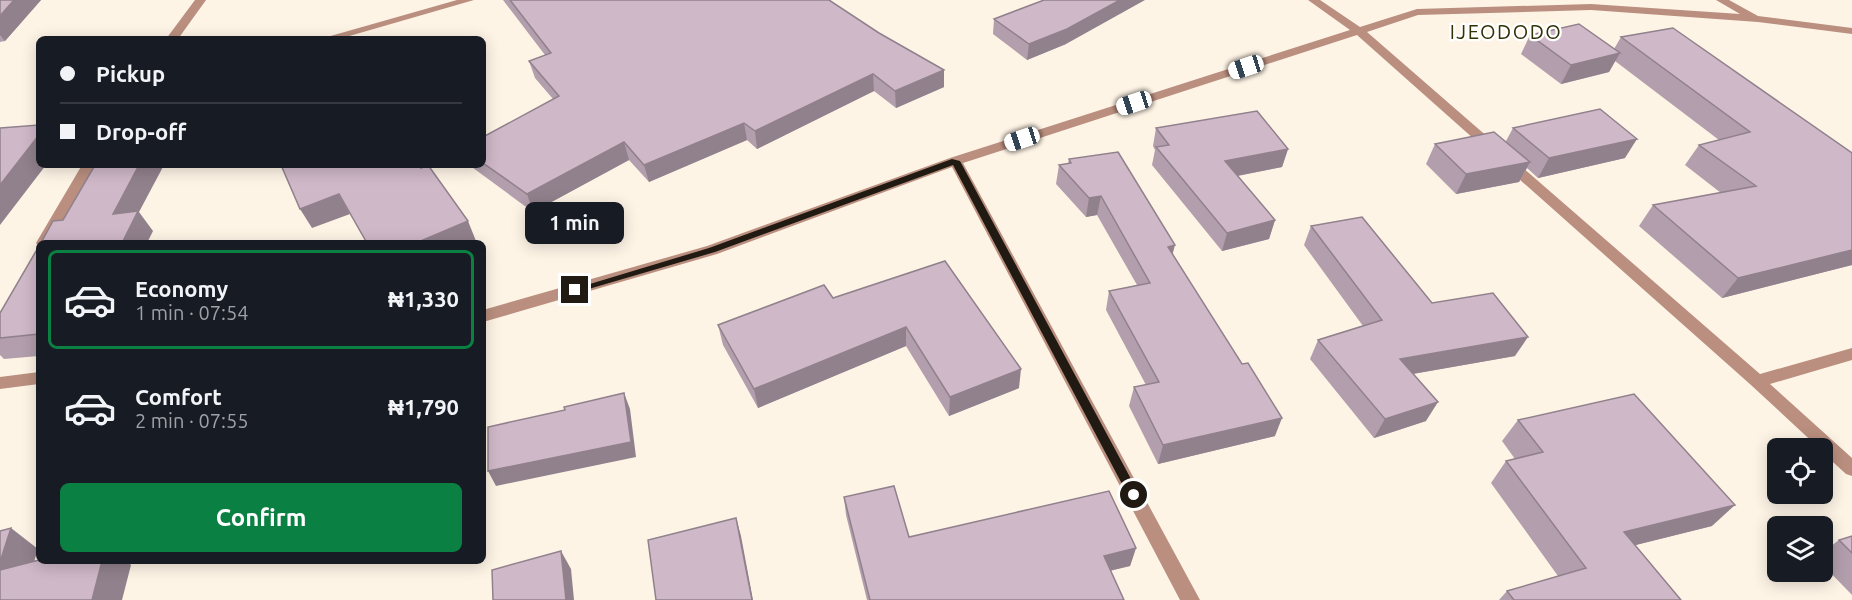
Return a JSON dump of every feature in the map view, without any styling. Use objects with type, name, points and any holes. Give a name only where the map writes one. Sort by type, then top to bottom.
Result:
[{"type":"street","points":[[174,36],[201,0]]},
{"type":"street","points":[[337,36],[469,0]]},
{"type":"street","points":[[1313,0],[1358,30],[1757,381],[1852,469]]},
{"type":"street","points":[[486,315],[712,250],[955,161],[1417,12],[1443,0]]},
{"type":"street","points":[[1721,0],[1758,19]]},
{"type":"street","points":[[1417,12],[1591,7],[1758,19],[1852,31]]},
{"type":"street","points":[[955,161],[1190,600]]},
{"type":"street","points":[[45,240],[87,168]]},
{"type":"street","points":[[1757,381],[1852,354]]},
{"type":"street","points":[[0,383],[36,378]]},
{"type":"building","points":[[0,0],[14,0],[0,16]]},
{"type":"building","points":[[510,0],[829,0],[879,33],[944,70],[895,91],[873,74],[755,131],[744,123],[644,165],[624,142],[527,194],[486,165],[486,135],[559,96],[529,61],[551,53]]},
{"type":"building","points":[[1044,0],[1120,0],[1067,29],[1029,44],[994,19]]},
{"type":"building","points":[[1579,24],[1620,53],[1571,65],[1530,35]]},
{"type":"building","points":[[1673,28],[1852,153],[1852,250],[1738,278],[1653,205],[1756,186],[1699,145],[1750,132],[1621,37]]},
{"type":"building","points":[[1600,109],[1637,139],[1549,158],[1513,128]]},
{"type":"building","points":[[1257,111],[1288,149],[1225,161],[1275,220],[1227,233],[1156,147],[1169,145],[1156,128]]},
{"type":"building","points":[[36,125],[36,139],[0,185],[0,128]]},
{"type":"building","points":[[1494,132],[1530,162],[1466,174],[1435,144]]},
{"type":"building","points":[[1118,152],[1175,245],[1168,247],[1242,364],[1248,363],[1282,418],[1163,445],[1134,387],[1159,382],[1109,291],[1150,283],[1101,196],[1089,198],[1059,165],[1071,163],[1069,159]]},
{"type":"building","points":[[93,168],[137,168],[113,214],[138,211],[124,240],[43,240],[53,221],[63,220]]},
{"type":"building","points":[[282,168],[430,168],[468,221],[423,240],[365,240],[339,194],[300,209]]},
{"type":"building","points":[[1362,217],[1432,303],[1493,293],[1528,337],[1400,359],[1438,402],[1385,419],[1318,340],[1382,320],[1311,226]]},
{"type":"building","points":[[36,251],[36,334],[0,338],[0,313]]},
{"type":"building","points":[[945,261],[1021,369],[950,397],[906,327],[754,389],[718,325],[824,285],[833,298]]},
{"type":"building","points":[[624,393],[631,442],[488,471],[488,427],[565,410],[564,407]]},
{"type":"building","points":[[1634,394],[1735,505],[1624,532],[1681,600],[1514,600],[1507,591],[1586,568],[1506,461],[1543,452],[1518,420]]},
{"type":"building","points":[[894,486],[909,537],[1109,491],[1136,548],[1104,556],[1124,600],[870,600],[844,497]]},
{"type":"building","points":[[736,518],[752,600],[656,600],[648,540]]},
{"type":"building","points":[[11,528],[0,562],[0,531]]},
{"type":"building","points":[[1852,536],[1852,553],[1839,540]]},
{"type":"building","points":[[561,551],[566,600],[493,600],[492,570]]},
{"type":"building","points":[[36,561],[36,564],[101,564],[92,600],[0,600],[0,570]]},
{"type":"district","name":"IJEODODO","points":[[1506,31]]},
{"type":"route","points":[[575,290],[712,250],[955,161],[1134,495]]}]
